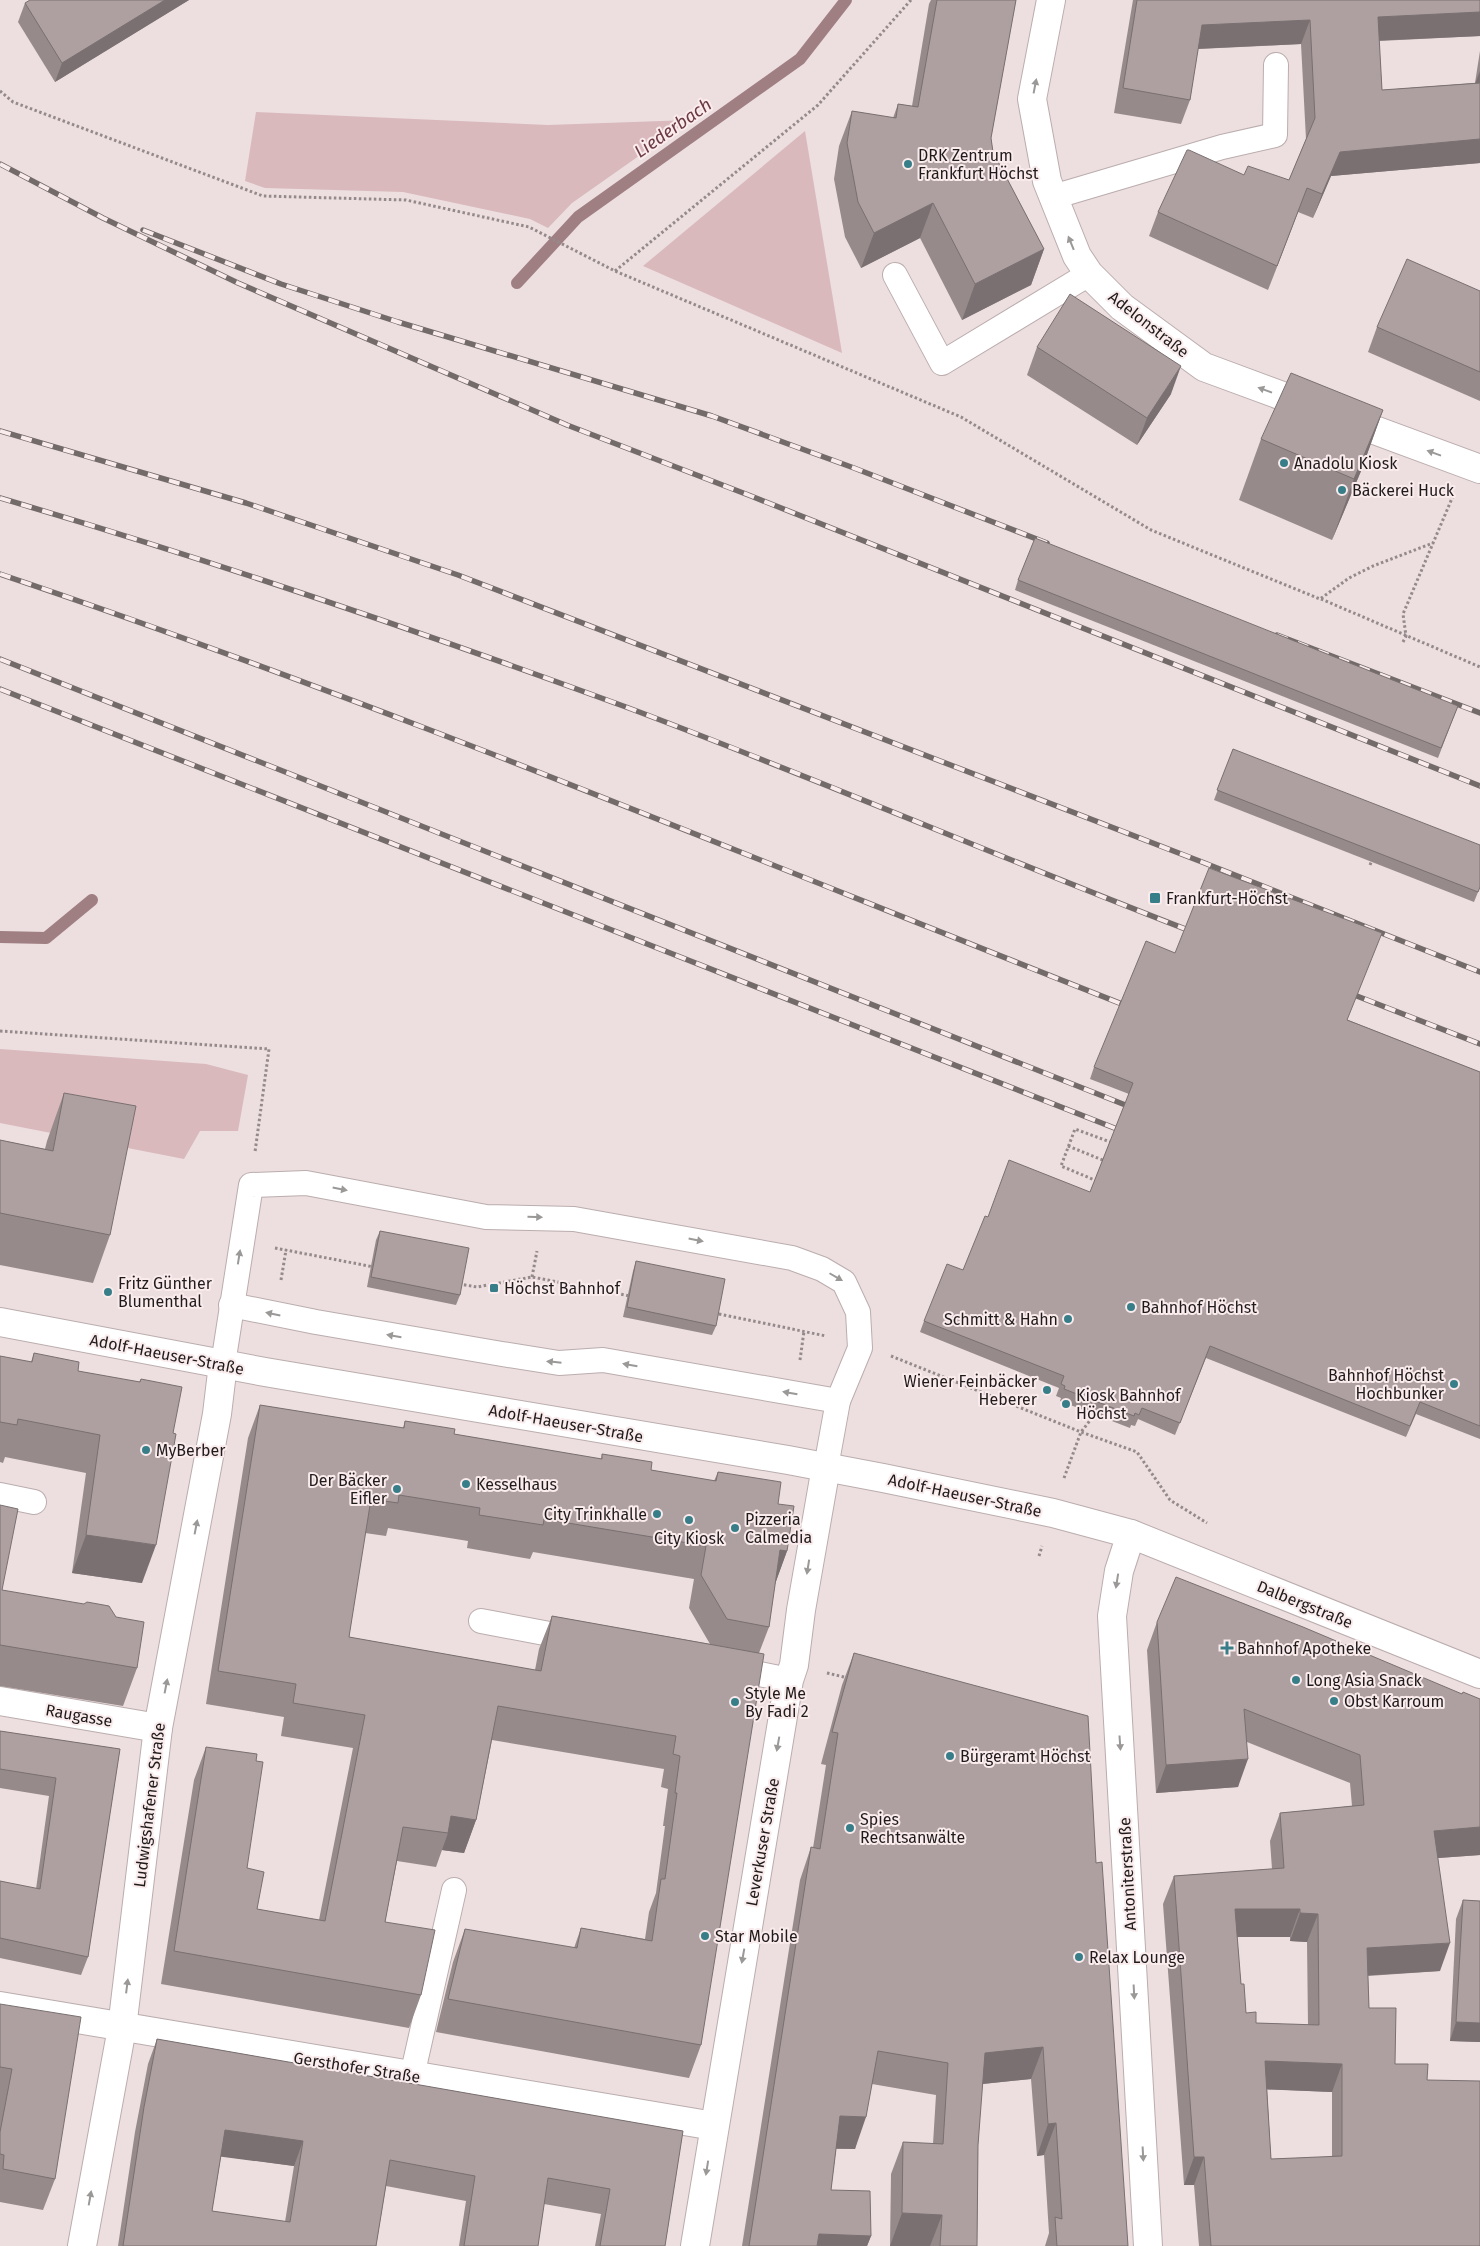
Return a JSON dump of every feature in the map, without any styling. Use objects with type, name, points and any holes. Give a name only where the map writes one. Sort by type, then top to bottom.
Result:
[{"type":"street","name":"Adelonstraße","points":[[1051,0],[1032,99],[1047,181],[1077,256],[1089,274],[1122,307],[1204,367],[1473,467]]},
{"type":"street","name":"Adolf-Haeuser-Straße","points":[[0,1322],[223,1364],[826,1467],[1053,1513],[1130,1534]]},
{"type":"street","name":"Ludwigshafener Straße","points":[[82,2246],[122,2028],[158,1728],[217,1414],[223,1364]]},
{"type":"street","name":"Leverkuser Straße","points":[[695,2246],[826,1467]]},
{"type":"street","name":"Dalbergstraße","points":[[1130,1534],[1480,1674]]},
{"type":"street","name":"Antoniterstraße","points":[[1130,1534],[1119,1571],[1112,1616],[1148,2246]]},
{"type":"street","name":"Raugasse","points":[[0,1701],[158,1728]]},
{"type":"street","name":"Gersthofer Straße","points":[[0,2006],[714,2126]]},
{"type":"lane","points":[[1054,198],[1222,147],[1275,135],[1276,65]]},
{"type":"lane","points":[[895,276],[942,363],[1089,274]]},
{"type":"lane","points":[[223,1364],[251,1185],[306,1183],[486,1217],[574,1218],[792,1258],[822,1269],[844,1282],[858,1312],[860,1348],[838,1401],[826,1467]]},
{"type":"lane","points":[[231,1305],[316,1322],[502,1354],[559,1363],[603,1360],[838,1401]]},
{"type":"lane","points":[[0,1495],[34,1502]]},
{"type":"lane","points":[[481,1621],[594,1643]]},
{"type":"lane","points":[[707,1664],[792,1672]]},
{"type":"lane","points":[[412,2076],[454,1890]]},
{"type":"path","points":[[615,271],[818,105],[911,0]]},
{"type":"path","points":[[0,91],[13,102],[263,196],[406,200],[529,227],[615,271],[961,417],[1151,530],[1480,667]]},
{"type":"path","points":[[1403,642],[1406,636],[1402,614],[1433,543],[1473,467]]},
{"type":"path","points":[[1320,599],[1349,578],[1365,570],[1433,543]]},
{"type":"path","points":[[1370,865],[1374,856]]},
{"type":"path","points":[[0,1031],[268,1049],[251,1185]]},
{"type":"path","points":[[1077,1124],[1060,1167],[1106,1185]]},
{"type":"path","points":[[1075,1129],[1121,1147]]},
{"type":"path","points":[[1068,1146],[1109,1162]]},
{"type":"path","points":[[532,1277],[539,1242]]},
{"type":"path","points":[[267,1246],[382,1269]]},
{"type":"path","points":[[280,1288],[286,1250]]},
{"type":"path","points":[[458,1284],[477,1288],[532,1277],[639,1298]]},
{"type":"path","points":[[707,1312],[804,1330],[828,1337]]},
{"type":"path","points":[[799,1368],[804,1330]]},
{"type":"path","points":[[888,1355],[1081,1432],[1137,1452],[1170,1500],[1208,1524]]},
{"type":"path","points":[[1063,1483],[1081,1432],[1095,1414]]},
{"type":"path","points":[[792,1672],[851,1679]]},
{"type":"shaded area","points":[[256,112],[548,125],[690,120],[572,203],[548,228],[530,219],[403,192],[265,188],[245,181]]},
{"type":"shaded area","points":[[805,131],[842,353],[643,266]]},
{"type":"shaded area","points":[[0,1049],[206,1064],[248,1075],[238,1131],[200,1131],[184,1159],[0,1123]]},
{"type":"building","points":[[30,0],[165,0],[62,63],[25,3]]},
{"type":"building","name":"DRK Zentrum Frankfurt Höchst","points":[[937,0],[1016,0],[991,138],[993,152],[1044,249],[975,284],[933,203],[874,233],[858,202],[847,143],[852,111],[896,118],[898,104],[918,107]]},
{"type":"building","points":[[1137,0],[1480,0],[1480,12],[1378,17],[1382,90],[1480,83],[1480,139],[1340,152],[1322,194],[1307,188],[1277,266],[1158,212],[1187,150],[1244,175],[1248,166],[1289,180],[1315,118],[1310,20],[1202,25],[1190,100],[1123,88]]},
{"type":"building","points":[[1407,259],[1480,291],[1480,372],[1377,327]]},
{"type":"building","points":[[1070,294],[1181,366],[1147,418],[1037,347]]},
{"type":"building","points":[[1291,373],[1383,410],[1354,479],[1261,439]]},
{"type":"building","points":[[1035,538],[1458,706],[1441,748],[1018,580]]},
{"type":"building","points":[[1233,749],[1480,845],[1480,887],[1478,892],[1217,790]]},
{"type":"building","points":[[1209,868],[1382,933],[1347,1020],[1480,1072],[1480,1426],[1420,1402],[1410,1426],[1210,1346],[1180,1423],[1142,1408],[1139,1415],[1135,1413],[1134,1416],[1064,1389],[1065,1386],[1061,1384],[1064,1376],[924,1321],[947,1264],[963,1270],[985,1216],[988,1217],[1009,1160],[1090,1192],[1133,1083],[1094,1067],[1146,941],[1175,953]]},
{"type":"building","points":[[64,1093],[136,1106],[110,1235],[0,1213],[0,1140],[53,1151]]},
{"type":"building","points":[[380,1231],[469,1248],[460,1295],[371,1277]]},
{"type":"building","points":[[636,1261],[725,1279],[716,1326],[627,1307]]},
{"type":"building","points":[[34,1353],[79,1362],[78,1371],[140,1382],[141,1379],[182,1387],[173,1433],[176,1434],[156,1545],[86,1535],[100,1435],[18,1419],[17,1425],[0,1422],[0,1356],[32,1362]]},
{"type":"building","points":[[260,1405],[404,1428],[405,1421],[455,1429],[454,1434],[602,1459],[602,1454],[652,1462],[651,1470],[716,1481],[718,1472],[781,1482],[778,1504],[794,1506],[787,1551],[780,1550],[769,1627],[727,1619],[701,1575],[706,1546],[544,1519],[543,1525],[479,1515],[480,1508],[399,1495],[398,1503],[371,1499],[349,1637],[541,1671],[552,1616],[764,1654],[701,2045],[448,1999],[465,1929],[577,1948],[581,1928],[652,1941],[661,1879],[665,1879],[677,1793],[675,1793],[680,1756],[673,1754],[676,1736],[498,1706],[476,1820],[451,1816],[448,1833],[403,1827],[385,1922],[435,1930],[421,1995],[174,1951],[206,1747],[257,1754],[256,1761],[263,1762],[247,1868],[264,1872],[257,1909],[325,1921],[365,1715],[293,1703],[296,1684],[218,1671]]},
{"type":"building","points":[[0,1505],[18,1509],[2,1590],[84,1604],[87,1602],[109,1606],[116,1617],[144,1622],[137,1668],[0,1645]]},
{"type":"building","points":[[1176,1577],[1303,1627],[1462,1694],[1463,1692],[1480,1699],[1480,1827],[1434,1831],[1450,1943],[1367,1948],[1369,2008],[1396,2008],[1395,2064],[1428,2064],[1427,2080],[1480,2081],[1480,2246],[1211,2246],[1204,2157],[1194,2157],[1174,1876],[1284,1868],[1280,1813],[1364,1805],[1360,1755],[1244,1709],[1248,1759],[1166,1765],[1157,1622]],"holes":[[[1235,1909],[1300,1909],[1300,1913],[1318,1914],[1319,2025],[1256,2023],[1256,2012],[1246,2013],[1244,1984],[1241,1984]],[[1265,2061],[1342,2064],[1342,2156],[1271,2159]]]},
{"type":"building","points":[[854,1653],[1088,1716],[1096,1863],[1102,1862],[1128,2246],[1057,2246],[1055,2217],[1062,2219],[1056,2123],[1048,2124],[1043,2047],[985,2053],[978,2145],[977,2246],[940,2246],[942,2215],[902,2213],[903,2142],[943,2144],[948,2063],[878,2051],[866,2117],[840,2116],[831,2190],[870,2191],[871,2236],[819,2234],[817,2246],[749,2246],[811,1847],[820,1849],[838,1733],[832,1732]]},
{"type":"building","points":[[0,1731],[120,1749],[88,1957],[0,1938],[0,1881],[40,1889],[56,1778],[0,1769]]},
{"type":"building","points":[[1463,1900],[1480,1901],[1480,2023],[1456,2022]]},
{"type":"building","points":[[0,2004],[81,2017],[55,2179],[3,2169],[4,2155],[0,2154],[0,2132],[12,2069],[0,2067]]},
{"type":"building","points":[[157,2039],[683,2131],[665,2246],[600,2246],[610,2189],[548,2178],[538,2246],[464,2246],[475,2176],[390,2160],[376,2246],[123,2246],[144,2107]],"holes":[[[225,2130],[303,2141],[290,2222],[212,2211]]]},
{"type":"waterway","name":"Liederbach","points":[[517,283],[578,217],[800,59],[846,0]]},
{"type":"waterway","name":"Liederbach","points":[[0,937],[46,938],[92,900]]},
{"type":"railway","points":[[0,164],[103,218],[238,283],[567,425],[751,496],[1480,786]]},
{"type":"railway","points":[[143,230],[281,284],[398,322],[712,416],[854,468],[1047,543]]},
{"type":"railway","points":[[0,431],[246,503],[458,575],[1202,862],[1480,972]]},
{"type":"railway","points":[[0,498],[158,546],[314,597],[626,707],[769,762],[1198,934]]},
{"type":"railway","points":[[0,574],[286,675],[427,729],[1132,1008]]},
{"type":"railway","points":[[1277,635],[1480,713]]},
{"type":"railway","points":[[0,659],[1138,1110]]},
{"type":"railway","points":[[0,689],[1127,1133]]},
{"type":"railway","points":[[1344,991],[1480,1044]]},
{"type":"place","name":"DRK Zentrum Frankfurt Höchst","points":[[908,164]]},
{"type":"place","name":"Anadolu Kiosk","points":[[1284,463]]},
{"type":"place","name":"Bäckerei Huck","points":[[1342,490]]},
{"type":"place","name":"Frankfurt-Höchst","points":[[1155,898]]},
{"type":"place","name":"Höchst Bahnhof","points":[[494,1288]]},
{"type":"place","name":"Fritz Günther Blumenthal","points":[[108,1292]]},
{"type":"place","name":"Bahnhof Höchst","points":[[1131,1307]]},
{"type":"place","name":"Schmitt & Hahn","points":[[1068,1319]]},
{"type":"place","name":"Bahnhof Höchst Hochbunker","points":[[1454,1384]]},
{"type":"place","name":"Wiener Feinbäcker Heberer","points":[[1047,1390]]},
{"type":"place","name":"Kiosk Bahnhof Höchst","points":[[1066,1404]]},
{"type":"place","name":"MyBerber","points":[[146,1450]]},
{"type":"place","name":"Kesselhaus","points":[[466,1484]]},
{"type":"place","name":"Der Bäcker Eifler","points":[[397,1489]]},
{"type":"place","name":"City Trinkhalle","points":[[657,1514]]},
{"type":"place","name":"City Kiosk","points":[[689,1520]]},
{"type":"place","name":"Pizzeria Calmedia","points":[[735,1528]]},
{"type":"place","name":"Bahnhof Apotheke","points":[[1227,1648]]},
{"type":"place","name":"Long Asia Snack","points":[[1296,1680]]},
{"type":"place","name":"Obst Karroum","points":[[1334,1701]]},
{"type":"place","name":"Style Me By Fadi 2","points":[[735,1702]]},
{"type":"place","name":"Bürgeramt Höchst","points":[[950,1756]]},
{"type":"place","name":"Spies Rechtsanwälte","points":[[850,1828]]},
{"type":"place","name":"Star Mobile","points":[[705,1936]]},
{"type":"place","name":"Relax Lounge","points":[[1079,1957]]}]
